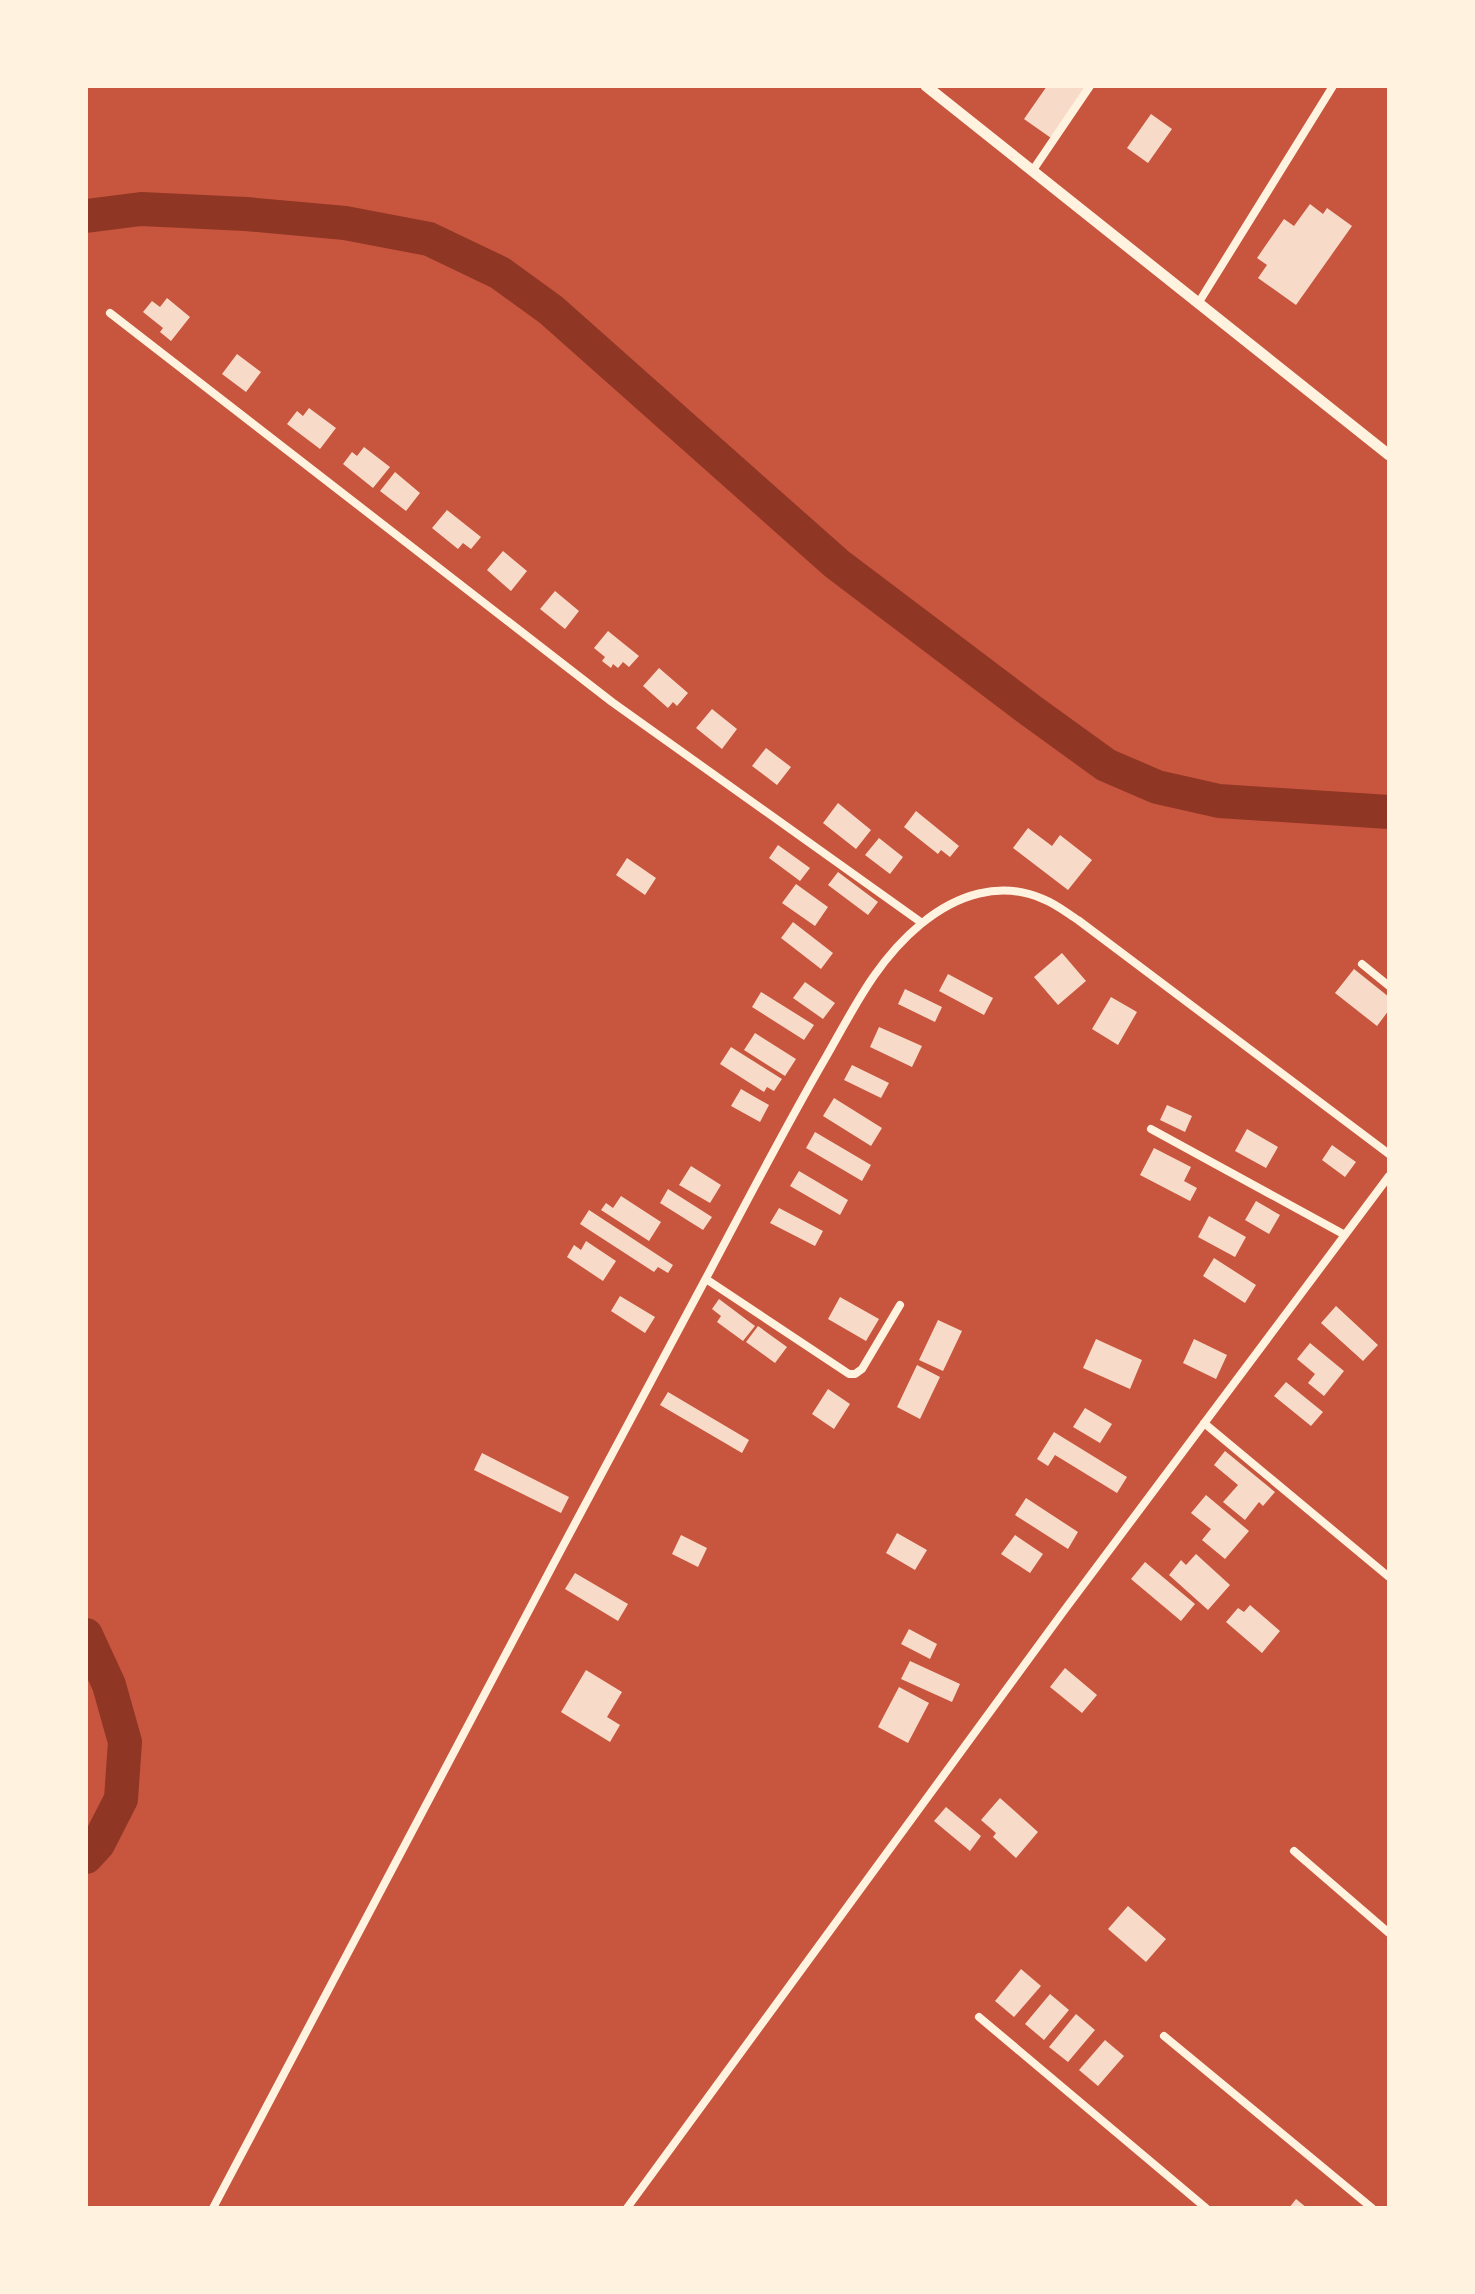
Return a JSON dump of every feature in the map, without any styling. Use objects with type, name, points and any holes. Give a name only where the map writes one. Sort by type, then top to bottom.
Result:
[{"type":"street","points":[[926,86],[1389,455]]},
{"type":"street","points":[[1033,170],[1090,86]]},
{"type":"street","points":[[1199,302],[1333,86]]},
{"type":"street","points":[[110,313],[612,702],[922,923]]},
{"type":"street","points":[[213,2208],[483,1693],[810,1084],[875,972],[922,923],[974,894],[1017,890],[1045,899],[1078,920],[1389,1154]]},
{"type":"street","points":[[1362,964],[1389,986]]},
{"type":"street","points":[[1151,1129],[1345,1235]]},
{"type":"street","points":[[627,2208],[1045,1637],[1389,1176]]},
{"type":"street","points":[[706,1279],[849,1374],[862,1369],[900,1305]]},
{"type":"street","points":[[1204,1423],[1389,1577]]},
{"type":"street","points":[[1294,1851],[1389,1933]]},
{"type":"street","points":[[979,2017],[1206,2208]]},
{"type":"street","points":[[1164,2036],[1372,2208]]},
{"type":"building","points":[[1047,86],[1087,86],[1051,138],[1024,119]]},
{"type":"building","points":[[1151,114],[1172,129],[1148,163],[1127,148]]},
{"type":"building","points":[[1310,204],[1323,214],[1327,208],[1352,226],[1296,305],[1258,278],[1267,265],[1257,258],[1284,219],[1294,226]]},
{"type":"building","points":[[167,298],[190,317],[171,341],[160,332],[163,328],[143,312],[152,301],[160,307]]},
{"type":"building","points":[[237,354],[261,372],[246,392],[222,374]]},
{"type":"building","points":[[309,408],[336,428],[320,449],[287,424],[297,411],[303,416]]},
{"type":"building","points":[[364,447],[390,467],[373,488],[343,464],[352,452],[357,456]]},
{"type":"building","points":[[395,472],[420,493],[406,511],[380,491]]},
{"type":"building","points":[[447,510],[481,537],[471,549],[463,543],[458,549],[432,528]]},
{"type":"building","points":[[503,551],[527,571],[511,591],[487,570]]},
{"type":"building","points":[[555,591],[579,611],[565,629],[540,609]]},
{"type":"building","points":[[608,631],[639,656],[629,667],[623,662],[618,668],[613,664],[611,668],[602,661],[605,657],[594,648]]},
{"type":"building","points":[[659,668],[688,693],[677,706],[673,702],[668,708],[643,686]]},
{"type":"building","points":[[712,709],[737,729],[722,749],[696,728]]},
{"type":"building","points":[[766,748],[791,767],[777,785],[752,766]]},
{"type":"building","points":[[838,803],[871,830],[856,849],[823,823]]},
{"type":"building","points":[[916,811],[959,846],[950,857],[941,850],[938,854],[904,827]]},
{"type":"building","points":[[1028,828],[1052,846],[1060,835],[1092,860],[1068,890],[1013,848]]},
{"type":"building","points":[[879,838],[903,857],[890,874],[865,855]]},
{"type":"building","points":[[778,845],[810,868],[800,881],[769,858]]},
{"type":"building","points":[[627,858],[656,878],[645,895],[616,875]]},
{"type":"building","points":[[838,872],[878,902],[868,915],[828,885]]},
{"type":"building","points":[[796,884],[828,907],[815,926],[782,903]]},
{"type":"building","points":[[793,922],[833,953],[821,969],[781,938]]},
{"type":"building","points":[[1062,953],[1086,981],[1058,1005],[1034,977]]},
{"type":"building","points":[[1354,969],[1389,997],[1389,1010],[1377,1026],[1335,993]]},
{"type":"building","points":[[948,974],[993,998],[984,1015],[939,991]]},
{"type":"building","points":[[805,982],[835,1003],[823,1019],[793,998]]},
{"type":"building","points":[[905,989],[942,1007],[935,1022],[898,1004]]},
{"type":"building","points":[[761,992],[814,1025],[804,1040],[752,1007]]},
{"type":"building","points":[[1111,997],[1137,1012],[1118,1045],[1092,1029]]},
{"type":"building","points":[[879,1027],[922,1046],[912,1067],[870,1047]]},
{"type":"building","points":[[755,1033],[796,1059],[785,1076],[744,1050]]},
{"type":"building","points":[[731,1047],[782,1079],[774,1091],[767,1087],[764,1092],[720,1064]]},
{"type":"building","points":[[852,1065],[889,1083],[881,1098],[844,1080]]},
{"type":"building","points":[[741,1089],[769,1105],[760,1122],[731,1106]]},
{"type":"building","points":[[834,1098],[882,1128],[871,1146],[823,1116]]},
{"type":"building","points":[[1167,1105],[1192,1116],[1185,1132],[1160,1120]]},
{"type":"building","points":[[1247,1129],[1278,1147],[1266,1168],[1235,1151]]},
{"type":"building","points":[[815,1132],[871,1165],[862,1181],[806,1148]]},
{"type":"building","points":[[1332,1145],[1356,1162],[1345,1177],[1322,1160]]},
{"type":"building","points":[[1154,1148],[1191,1167],[1184,1181],[1197,1188],[1190,1201],[1140,1175]]},
{"type":"building","points":[[691,1166],[721,1185],[710,1203],[679,1185]]},
{"type":"building","points":[[799,1171],[848,1200],[840,1215],[790,1186]]},
{"type":"building","points":[[668,1189],[712,1217],[703,1230],[660,1203]]},
{"type":"building","points":[[621,1196],[661,1222],[649,1241],[601,1210],[606,1203],[613,1208]]},
{"type":"building","points":[[1256,1201],[1280,1215],[1269,1234],[1245,1220]]},
{"type":"building","points":[[779,1208],[823,1231],[815,1246],[770,1223]]},
{"type":"building","points":[[589,1210],[673,1265],[668,1273],[658,1267],[654,1272],[580,1224]]},
{"type":"building","points":[[1209,1216],[1246,1237],[1235,1257],[1198,1237]]},
{"type":"building","points":[[586,1241],[616,1261],[603,1281],[567,1257],[574,1245],[581,1250]]},
{"type":"building","points":[[1214,1258],[1256,1285],[1245,1303],[1203,1276]]},
{"type":"building","points":[[620,1296],[655,1317],[645,1333],[611,1311]]},
{"type":"building","points":[[840,1297],[879,1319],[866,1341],[828,1319]]},
{"type":"building","points":[[719,1299],[755,1326],[743,1341],[717,1322],[721,1316],[712,1309]]},
{"type":"building","points":[[1336,1306],[1378,1345],[1363,1361],[1321,1323]]},
{"type":"building","points":[[938,1320],[962,1331],[943,1371],[919,1360]]},
{"type":"building","points":[[758,1326],[787,1347],[775,1363],[746,1342]]},
{"type":"building","points":[[1096,1339],[1142,1360],[1130,1389],[1083,1368]]},
{"type":"building","points":[[1194,1339],[1227,1355],[1216,1379],[1183,1363]]},
{"type":"building","points":[[1310,1343],[1344,1371],[1324,1396],[1308,1383],[1315,1374],[1297,1359]]},
{"type":"building","points":[[917,1365],[940,1377],[920,1419],[897,1407]]},
{"type":"building","points":[[1286,1382],[1323,1412],[1311,1426],[1274,1396]]},
{"type":"building","points":[[828,1389],[850,1404],[834,1429],[812,1414]]},
{"type":"building","points":[[668,1392],[749,1440],[742,1453],[660,1405]]},
{"type":"building","points":[[1085,1408],[1112,1424],[1100,1443],[1073,1427]]},
{"type":"building","points":[[1054,1432],[1127,1477],[1117,1493],[1055,1455],[1048,1466],[1037,1459]]},
{"type":"building","points":[[1225,1451],[1275,1492],[1263,1506],[1259,1502],[1245,1520],[1223,1502],[1238,1485],[1214,1465]]},
{"type":"building","points":[[482,1453],[569,1497],[561,1513],[474,1470]]},
{"type":"building","points":[[1206,1495],[1249,1531],[1225,1559],[1202,1540],[1211,1529],[1191,1513]]},
{"type":"building","points":[[1026,1498],[1078,1532],[1068,1549],[1015,1515]]},
{"type":"building","points":[[897,1533],[927,1550],[915,1570],[886,1553]]},
{"type":"building","points":[[681,1535],[707,1548],[698,1567],[672,1554]]},
{"type":"building","points":[[1015,1535],[1043,1554],[1030,1573],[1001,1554]]},
{"type":"building","points":[[1196,1554],[1230,1585],[1208,1610],[1169,1575],[1181,1560],[1186,1565]]},
{"type":"building","points":[[1145,1562],[1195,1604],[1181,1621],[1131,1579]]},
{"type":"building","points":[[575,1573],[628,1604],[618,1621],[565,1589]]},
{"type":"building","points":[[1250,1605],[1280,1631],[1262,1653],[1226,1622],[1238,1608],[1244,1612]]},
{"type":"building","points":[[909,1629],[937,1644],[930,1659],[901,1644]]},
{"type":"building","points":[[910,1661],[960,1684],[952,1702],[901,1679]]},
{"type":"building","points":[[1065,1668],[1097,1695],[1082,1713],[1050,1687]]},
{"type":"building","points":[[586,1670],[622,1692],[607,1717],[620,1725],[610,1742],[561,1712]]},
{"type":"building","points":[[899,1687],[929,1703],[908,1743],[878,1727]]},
{"type":"building","points":[[1000,1798],[1038,1832],[1016,1858],[993,1837],[996,1833],[981,1820]]},
{"type":"building","points":[[946,1807],[981,1836],[970,1851],[934,1821]]},
{"type":"building","points":[[1128,1906],[1166,1939],[1146,1962],[1108,1929]]},
{"type":"building","points":[[1021,1969],[1041,1986],[1014,2017],[995,2001]]},
{"type":"building","points":[[1050,1994],[1069,2010],[1044,2040],[1025,2024]]},
{"type":"building","points":[[1076,2014],[1095,2030],[1068,2062],[1049,2047]]},
{"type":"building","points":[[1105,2040],[1124,2056],[1098,2086],[1079,2070]]},
{"type":"building","points":[[1296,2199],[1307,2208],[1289,2208]]},
{"type":"waterway","points":[[86,216],[141,209],[246,214],[345,223],[429,239],[500,273],[551,310],[837,564],[1106,765],[1157,787],[1219,801],[1389,812]]},
{"type":"waterway","points":[[86,1635],[109,1685],[125,1742],[121,1799],[98,1844],[86,1857]]}]
